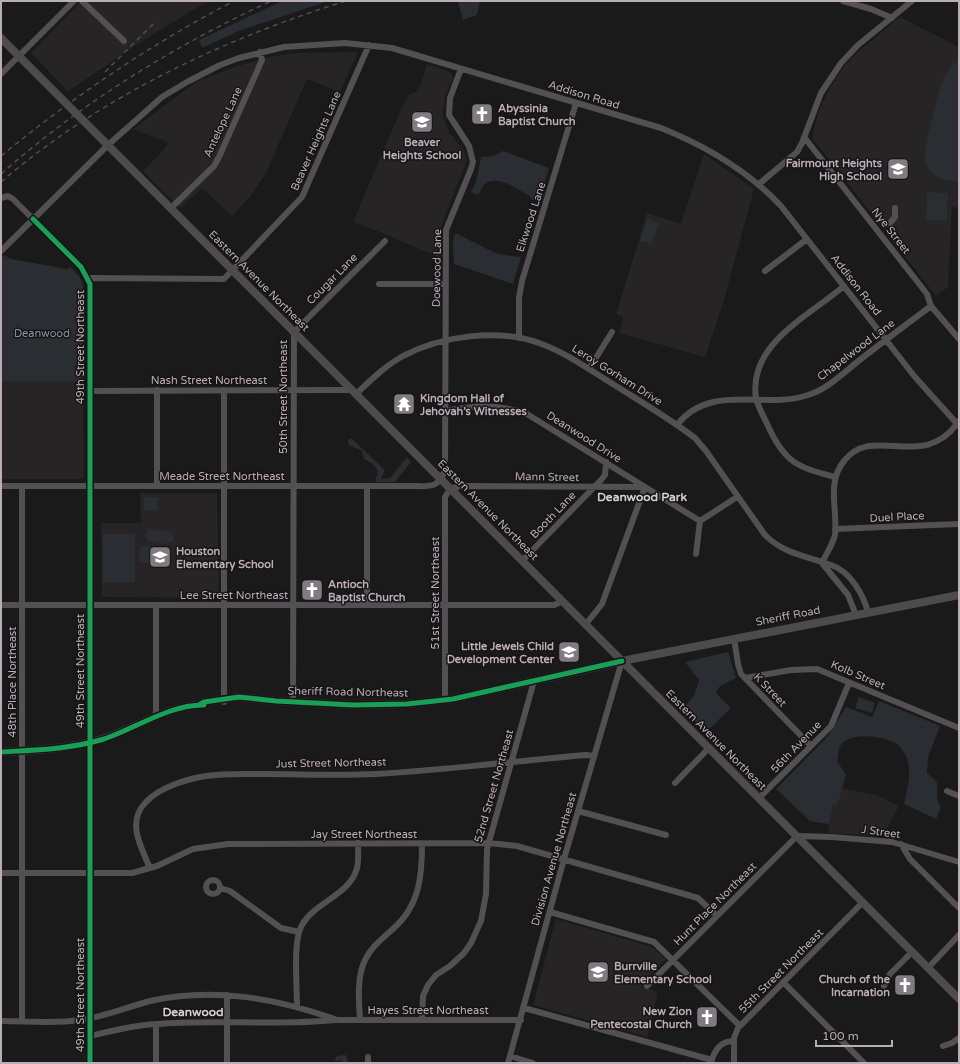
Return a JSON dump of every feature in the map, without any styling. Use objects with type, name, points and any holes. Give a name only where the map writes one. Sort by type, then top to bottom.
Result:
[{"type":"main road","name":"Eastern Avenue Northeast","points":[[1,38],[959,999]]},
{"type":"main road","name":"Sheriff Road","points":[[622,661],[959,595]]},
{"type":"main road","name":"Sheriff Road Northeast","points":[[1,752],[90,740],[114,734],[156,717],[199,705],[204,702],[246,697],[250,699],[293,702],[374,705],[446,699],[453,696],[474,694],[622,661]]},
{"type":"main road","name":"Sheriff Road Northeast","points":[[1,748],[22,749]]},
{"type":"street","points":[[1,74],[74,1]]},
{"type":"street","points":[[82,1],[124,42]]},
{"type":"street","points":[[843,1],[880,12],[892,18]]},
{"type":"street","points":[[758,184],[794,155],[804,137],[821,93],[834,71],[858,45],[912,1]]},
{"type":"street","name":"Addison Road","points":[[1,251],[108,145],[149,107],[186,82],[220,65],[260,52],[311,44],[369,45],[392,48],[658,128],[696,143],[732,164],[758,184],[781,206],[915,377],[958,424]]},
{"type":"street","name":"Beaver Heights Lane","points":[[89,278],[224,279],[302,197],[369,45]]},
{"type":"street","name":"Antelope Lane","points":[[170,208],[214,166],[220,157],[262,60],[260,52]]},
{"type":"street","name":"Doewood Lane","points":[[442,480],[445,470],[446,411],[446,230],[473,162],[469,146],[449,114],[450,98],[461,69]]},
{"type":"street","name":"Elkwood Lane","points":[[518,338],[519,298],[522,281],[576,103]]},
{"type":"street","name":"Nye Street","points":[[804,137],[927,294],[931,306],[959,339]]},
{"type":"street","points":[[1,198],[6,196],[10,197],[81,267],[89,278]]},
{"type":"street","points":[[890,223],[895,217],[895,208]]},
{"type":"street","points":[[765,271],[807,239]]},
{"type":"street","name":"Cougar Lane","points":[[294,332],[384,241]]},
{"type":"street","name":"49th Street Northeast","points":[[89,278],[90,1063]]},
{"type":"street","points":[[379,284],[446,284]]},
{"type":"street","points":[[835,477],[797,464],[782,453],[775,442],[756,399],[757,371],[769,348],[787,331],[844,286]]},
{"type":"street","name":"Chapelwood Lane","points":[[677,425],[691,410],[708,403],[722,400],[794,399],[817,391],[931,306]]},
{"type":"street","name":"50th Street Northeast","points":[[293,702],[294,332]]},
{"type":"street","points":[[589,369],[612,332]]},
{"type":"street","name":"Leroy Gorham Drive","points":[[354,392],[403,356],[419,348],[446,340],[480,336],[518,338],[538,342],[556,350],[589,369],[677,425],[698,441],[758,528],[773,543],[788,552],[837,568],[851,580],[861,594],[868,612]]},
{"type":"street","points":[[156,390],[156,486]]},
{"type":"street","points":[[224,390],[224,700]]},
{"type":"street","name":"Nash Street Northeast","points":[[90,391],[294,390],[354,392]]},
{"type":"street","name":"Deanwood Drive","points":[[446,411],[472,405],[488,405],[515,410],[541,422],[700,521]]},
{"type":"street","points":[[856,614],[848,595],[822,563],[834,538],[835,477],[844,460],[861,448],[873,445],[912,448],[923,447],[941,438],[958,424]]},
{"type":"street","name":"Booth Lane","points":[[522,561],[605,475],[606,462]]},
{"type":"street","name":"Meade Street Northeast","points":[[1,486],[434,486],[442,480]]},
{"type":"street","name":"48th Place Northeast","points":[[22,486],[22,1021]]},
{"type":"street","points":[[367,486],[367,605]]},
{"type":"street","name":"Mann Street","points":[[450,489],[461,486],[645,488]]},
{"type":"street","points":[[586,624],[602,604],[645,488]]},
{"type":"street","name":"51st Street Northeast","points":[[446,699],[445,497],[450,489]]},
{"type":"street","points":[[696,554],[700,521],[737,497]]},
{"type":"street","name":"Duel Place","points":[[835,529],[959,524]]},
{"type":"street","name":"Lee Street Northeast","points":[[1,605],[554,605],[563,601]]},
{"type":"street","points":[[156,605],[156,717]]},
{"type":"street","name":"K Street","points":[[734,638],[739,668],[745,678],[811,746]]},
{"type":"street","name":"Division Avenue Northeast","points":[[509,1060],[564,859],[622,661]]},
{"type":"street","name":"Kolb Street","points":[[745,678],[812,668],[959,728]]},
{"type":"street","name":"52nd Street Northeast","points":[[422,1020],[423,996],[428,985],[436,975],[450,966],[464,953],[471,943],[481,921],[485,905],[488,843],[534,681]]},
{"type":"street","name":"56th Avenue","points":[[759,798],[833,723],[849,683]]},
{"type":"street","points":[[675,783],[709,748]]},
{"type":"street","name":"Just Street Northeast","points":[[150,868],[136,833],[135,825],[138,812],[154,795],[196,778],[233,774],[376,774],[512,761],[586,755],[594,756]]},
{"type":"street","points":[[947,791],[959,796]]},
{"type":"street","points":[[578,811],[666,836]]},
{"type":"street","name":"J Street","points":[[797,836],[832,836],[901,844],[959,862]]},
{"type":"street","name":"Hunt Place Northeast","points":[[647,986],[797,836]]},
{"type":"street","name":"Jay Street Northeast","points":[[1,873],[132,873],[150,868],[193,849],[217,844],[488,843],[517,846],[698,898],[717,916]]},
{"type":"street","points":[[297,1006],[299,932],[311,913],[346,886],[352,879],[357,866],[358,844]]},
{"type":"street","points":[[360,1020],[359,984],[363,965],[374,946],[400,922],[412,905],[420,881],[422,844]]},
{"type":"street","points":[[901,844],[910,859],[959,908]]},
{"type":"street","points":[[220,888],[230,891],[281,928],[299,932]]},
{"type":"street","name":"55th Street Northeast","points":[[734,1063],[735,1033],[740,1026],[863,902]]},
{"type":"street","points":[[550,912],[650,940],[661,947],[740,1026]]},
{"type":"street","points":[[928,968],[959,935]]},
{"type":"street","points":[[884,986],[890,974],[912,952]]},
{"type":"street","points":[[784,982],[864,1063]]},
{"type":"street","points":[[227,995],[227,1063]]},
{"type":"street","name":"Hayes Street Northeast","points":[[1,1021],[74,1021],[150,1001],[171,998],[227,995],[260,998],[297,1006],[336,1020]]},
{"type":"street","points":[[524,1008],[712,1061],[716,1050],[722,1043],[734,1041]]},
{"type":"street","name":"Hayes Street Northeast","points":[[90,1036],[116,1030],[156,1024],[311,1023],[336,1020],[521,1020]]},
{"type":"street","points":[[156,1024],[156,1063]]},
{"type":"street","points":[[943,1046],[952,1043],[959,1038]]},
{"type":"street","points":[[509,1060],[533,1063]]},
{"type":"shaded area","points":[[81,1],[208,1],[147,38],[68,91],[31,53]]},
{"type":"shaded area","points":[[900,17],[959,47],[959,208],[952,207],[948,287],[936,296],[813,139],[818,113],[830,87],[845,65],[858,52]]},
{"type":"shaded area","points":[[358,52],[340,92],[307,79],[266,173],[250,197],[232,216],[202,188],[180,208],[143,171],[167,146],[167,142],[133,129],[196,82],[237,66],[270,57],[297,53]]},
{"type":"shaded area","points":[[427,64],[450,72],[453,78],[445,96],[443,115],[449,132],[464,151],[467,160],[440,229],[440,258],[353,222],[401,109],[409,95],[419,90]]},
{"type":"shaded area","points":[[704,154],[754,189],[724,300],[705,357],[619,333],[623,317],[616,314],[647,213],[681,224]]},
{"type":"shaded area","points":[[1,381],[83,381],[84,479],[1,479]]},
{"type":"shaded area","name":"Houston Elementary School","points":[[140,493],[217,493],[219,596],[217,598],[102,597],[101,523],[141,523]]},
{"type":"shaded area","points":[[841,788],[877,795],[899,806],[883,836],[828,833],[832,808],[833,805],[837,806]]},
{"type":"shaded area","name":"Burrville Elementary School","points":[[556,919],[652,947],[666,959],[641,985],[658,993],[647,1037],[533,1005]]},
{"type":"green space","points":[[282,1],[328,1],[241,30],[202,48],[199,40]]},
{"type":"green space","points":[[458,1],[480,1],[477,15],[463,20]]},
{"type":"green space","points":[[959,61],[959,182],[948,181],[933,174],[927,166],[925,154],[929,131],[942,82],[949,69]]},
{"type":"green space","points":[[503,151],[549,168],[539,200],[532,200],[530,196],[514,187],[496,181],[490,181],[485,184],[478,195],[471,192],[476,182],[481,157],[493,156]]},
{"type":"green space","points":[[927,192],[948,193],[947,220],[926,220]]},
{"type":"green space","points":[[647,219],[659,223],[652,244],[640,241]]},
{"type":"green space","points":[[455,233],[497,254],[521,257],[513,284],[454,264],[453,241]]},
{"type":"green space","name":"Deanwood","points":[[4,255],[11,259],[67,269],[70,267],[79,276],[83,285],[83,381],[1,381],[1,257]]},
{"type":"green space","points":[[351,438],[385,470],[381,479],[390,478],[407,457],[411,462],[395,482],[377,482],[375,481],[378,471],[373,464],[364,459],[362,451],[349,445],[348,440]]},
{"type":"green space","points":[[144,497],[159,497],[157,510],[144,510]]},
{"type":"green space","points":[[148,529],[171,532],[174,537],[173,541],[166,544],[148,541],[145,536]]},
{"type":"green space","points":[[103,534],[135,534],[135,582],[103,582]]},
{"type":"green space","points":[[141,545],[152,547],[149,563],[138,561]]},
{"type":"green space","points":[[728,652],[736,678],[720,686],[716,693],[731,708],[706,732],[682,709],[694,696],[699,680],[685,662]]},
{"type":"green space","points":[[859,697],[875,703],[872,713],[855,708]]},
{"type":"green space","points":[[879,701],[940,726],[928,757],[927,773],[937,782],[937,799],[941,808],[936,819],[904,804],[909,770],[906,757],[900,747],[891,741],[865,736],[849,739],[843,743],[839,749],[837,761],[846,775],[837,806],[833,805],[829,824],[810,821],[776,789],[827,737],[846,707],[872,717]]},
{"type":"green space","points":[[346,1055],[348,1063],[342,1063],[342,1060],[335,1061],[336,1056]]},
{"type":"railway","points":[[1,156],[28,134],[113,72],[173,35],[234,1]]},
{"type":"railway","points":[[1,174],[63,123],[130,78],[199,37],[271,1]]},
{"type":"railway","points":[[1,182],[39,151],[79,123],[121,97],[164,74],[254,33],[346,1]]},
{"type":"railway","points":[[105,72],[156,21]]},
{"type":"cycle path","points":[[33,219],[81,267],[90,284],[90,1063]]},
{"type":"cycle path","points":[[199,705],[204,702],[239,697],[276,701],[353,705],[407,704],[453,699],[622,661]]},
{"type":"cycle path","points":[[1,752],[79,745],[116,735],[179,708],[204,705]]},
{"type":"place","name":"Abyssinia Baptist Church","points":[[482,114]]},
{"type":"place","name":"Beaver Heights School","points":[[422,122]]},
{"type":"place","name":"Fairmount Heights High School","points":[[898,169]]},
{"type":"place","name":"Kingdom Hall of Jehovah’s Witnesses","points":[[404,404]]},
{"type":"place","name":"Houston Elementary School","points":[[160,557]]},
{"type":"place","name":"Antioch Baptist Church","points":[[312,590]]},
{"type":"place","name":"Little Jewels Child Development Center","points":[[569,652]]},
{"type":"place","name":"Burrville Elementary School","points":[[598,972]]},
{"type":"place","name":"Church of the Incarnation","points":[[905,985]]},
{"type":"place","name":"New Zion Pentecostal Church","points":[[707,1017]]},
{"type":"district","name":"Deanwood Park","points":[[642,497]]},
{"type":"district","name":"Deanwood","points":[[193,1012]]}]
